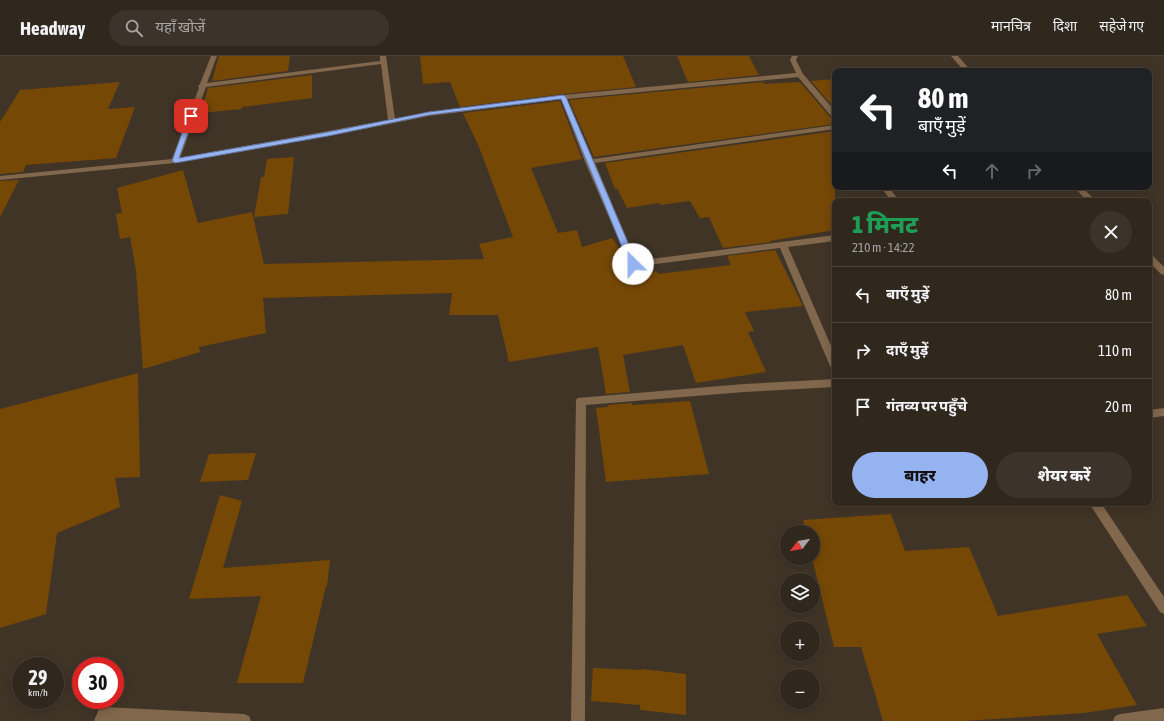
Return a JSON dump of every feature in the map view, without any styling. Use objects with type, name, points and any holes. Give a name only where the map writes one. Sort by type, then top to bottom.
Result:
[{"type":"street","points":[[175,161],[201,86],[214,56]]},
{"type":"street","points":[[795,56],[793,60],[800,75],[832,112]]},
{"type":"street","points":[[954,56],[965,68]]},
{"type":"street","points":[[201,86],[384,59],[392,121]]},
{"type":"street","points":[[0,178],[175,161],[429,114],[563,97],[800,75]]},
{"type":"street","points":[[563,97],[633,264],[783,246],[832,238]]},
{"type":"street","points":[[589,162],[832,126]]},
{"type":"street","points":[[1081,190],[1089,198]]},
{"type":"street","points":[[783,246],[832,359]]},
{"type":"street","points":[[1152,260],[1164,272]]},
{"type":"street","points":[[578,721],[581,401],[736,389],[832,384]]},
{"type":"street","points":[[1152,414],[1164,412]]},
{"type":"street","points":[[1097,506],[1164,608]]},
{"type":"street","points":[[101,721],[104,714],[244,721]]},
{"type":"street","points":[[1120,721],[1164,715]]},
{"type":"building","points":[[219,56],[290,56],[288,71],[212,81]]},
{"type":"building","points":[[420,56],[623,56],[636,87],[563,94],[460,107],[450,82],[423,84]]},
{"type":"building","points":[[677,56],[749,56],[759,75],[688,82]]},
{"type":"building","points":[[312,75],[312,98],[242,107],[242,109],[201,113],[208,88]]},
{"type":"building","points":[[832,79],[832,106],[811,81]]},
{"type":"building","points":[[120,82],[108,109],[135,107],[116,158],[26,165],[23,172],[0,174],[0,122],[20,90]]},
{"type":"building","points":[[763,82],[764,84],[800,82],[832,118],[832,124],[594,157],[569,100]]},
{"type":"building","points":[[560,101],[582,159],[531,168],[558,233],[577,230],[582,247],[612,238],[623,254],[629,267],[633,268],[637,275],[657,271],[658,274],[731,265],[727,256],[775,250],[803,306],[745,312],[754,331],[748,332],[766,372],[696,383],[683,345],[623,355],[630,392],[606,394],[598,347],[509,362],[498,315],[449,315],[452,293],[263,298],[266,333],[199,347],[200,352],[143,369],[136,271],[130,237],[120,239],[116,214],[122,213],[117,188],[183,170],[198,223],[252,212],[264,264],[484,259],[479,244],[513,237],[479,147],[463,113]]},
{"type":"building","points":[[832,131],[832,190],[835,190],[835,198],[832,198],[832,231],[770,241],[771,242],[723,248],[709,217],[700,218],[690,201],[660,205],[659,203],[627,208],[617,188],[615,189],[605,163]]},
{"type":"building","points":[[294,157],[288,214],[254,217],[261,177],[264,177],[267,159]]},
{"type":"building","points":[[19,180],[0,217],[0,181]]},
{"type":"building","points":[[138,373],[140,477],[115,478],[120,507],[57,533],[46,614],[0,628],[0,409]]},
{"type":"building","points":[[690,401],[709,474],[606,482],[596,408],[608,407],[607,405],[632,403],[632,405]]},
{"type":"building","points":[[256,453],[248,480],[200,482],[209,454]]},
{"type":"building","points":[[220,495],[242,501],[223,568],[330,560],[327,586],[303,683],[237,683],[261,596],[189,599]]},
{"type":"building","points":[[891,514],[905,551],[969,547],[998,616],[1127,595],[1147,626],[1097,634],[1137,705],[1084,713],[964,721],[883,721],[861,647],[834,647],[820,590],[820,573],[816,573],[814,565],[820,565],[820,525],[804,525],[803,520]]},
{"type":"building","points":[[593,668],[642,669],[686,674],[686,715],[640,710],[640,705],[591,701]]},
{"type":"route","points":[[191,116],[175,161],[328,134],[429,114],[563,97],[633,264]]}]
